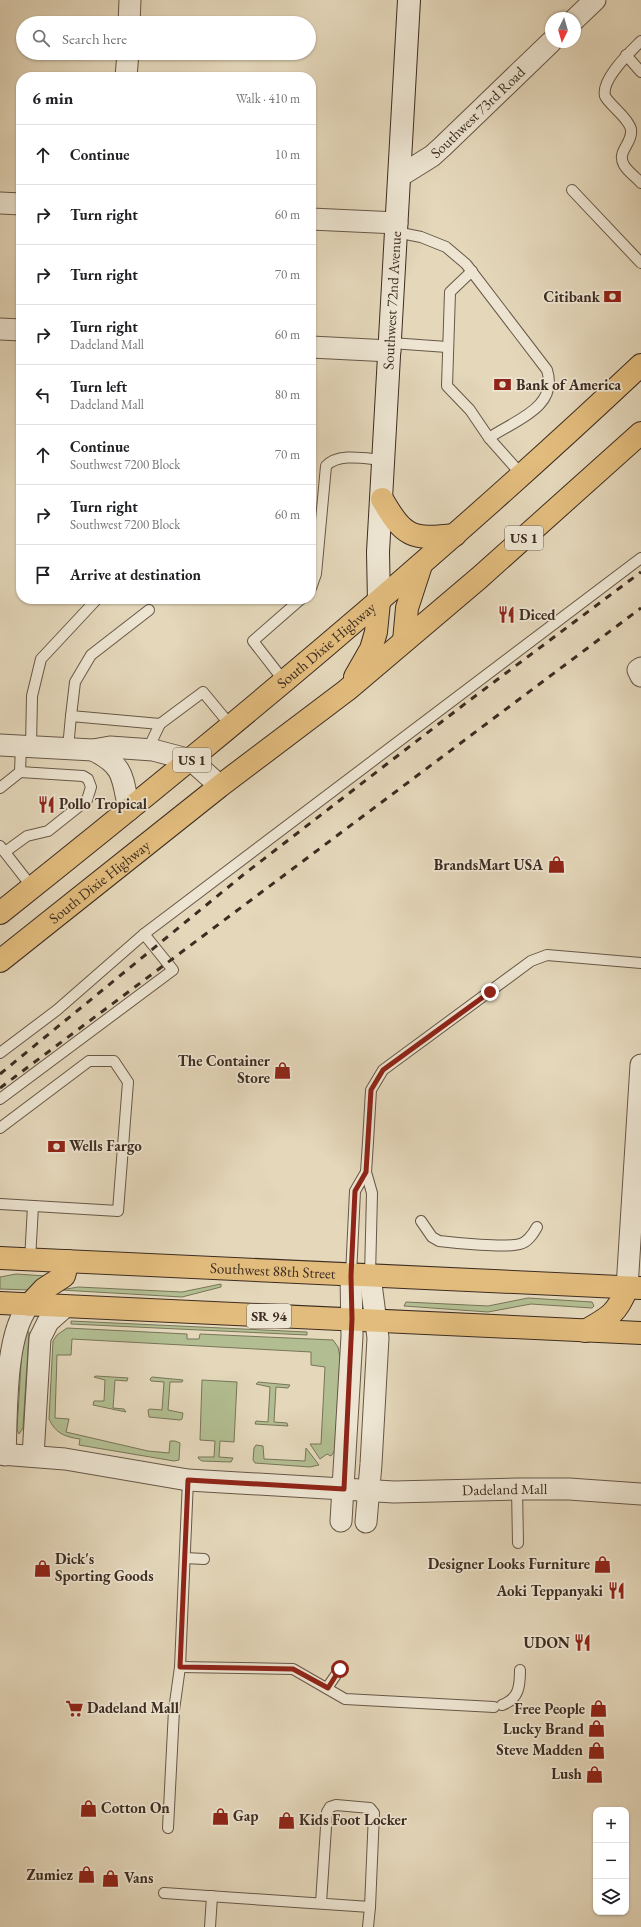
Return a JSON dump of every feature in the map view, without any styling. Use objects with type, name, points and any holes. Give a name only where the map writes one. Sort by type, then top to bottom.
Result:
[{"type":"main road","name":"South Dixie Highway","points":[[0,913],[191,760],[379,602],[422,562],[455,535],[641,365]]},
{"type":"main road","name":"South Dixie Highway","points":[[0,961],[220,786],[348,690],[485,573],[641,433]]},
{"type":"main road","points":[[382,499],[393,518],[408,533],[422,538],[455,535]]},
{"type":"main road","points":[[404,641],[407,608],[422,562]]},
{"type":"main road","points":[[348,690],[371,649],[376,632],[379,602]]},
{"type":"main road","name":"Southwest 88th Street","points":[[0,1258],[634,1288]]},
{"type":"main road","points":[[29,1305],[44,1290],[64,1276],[68,1261]]},
{"type":"main road","points":[[585,1330],[609,1317],[634,1288]]},
{"type":"main road","name":"SR 94","points":[[0,1303],[641,1333]]},
{"type":"street","points":[[129,16],[130,0]]},
{"type":"street","name":"Southwest 72nd Avenue","points":[[379,602],[378,552],[391,347],[409,0]]},
{"type":"street","points":[[581,13],[594,0]]},
{"type":"street","name":"Southwest 73rd Road","points":[[400,176],[432,156],[545,48]]},
{"type":"street","points":[[126,72],[127,60]]},
{"type":"street","points":[[0,203],[16,204]]},
{"type":"street","points":[[316,219],[397,227]]},
{"type":"street","points":[[0,329],[16,330]]},
{"type":"street","points":[[316,347],[391,347]]},
{"type":"street","points":[[0,745],[93,750],[110,747],[148,749],[191,760],[220,786]]},
{"type":"street","points":[[93,750],[109,758],[119,771],[129,810]]},
{"type":"street","points":[[634,1288],[641,1065]]},
{"type":"street","points":[[341,1521],[344,1489],[352,1319],[361,1276]]},
{"type":"street","points":[[361,1276],[377,1321],[378,1338],[366,1522]]},
{"type":"street","points":[[3,1454],[11,1352],[18,1323],[29,1305]]},
{"type":"street","points":[[33,1456],[40,1338],[48,1322],[66,1306]]},
{"type":"street","points":[[0,1333],[11,1352]]},
{"type":"street","name":"Dadeland Mall","points":[[3,1454],[33,1456],[188,1480],[403,1492],[517,1488],[569,1489],[641,1494]]},
{"type":"lane","points":[[641,41],[626,56],[608,79],[605,96],[630,125],[630,140],[622,153],[621,158],[625,166],[641,183]]},
{"type":"lane","points":[[626,56],[641,72]]},
{"type":"lane","points":[[572,190],[641,263]]},
{"type":"lane","points":[[397,227],[446,247],[466,264],[548,370],[550,388],[542,403],[520,421],[503,428],[489,438]]},
{"type":"lane","points":[[472,271],[450,292],[447,347],[447,386],[470,410],[489,438],[521,474]]},
{"type":"lane","points":[[391,347],[447,347]]},
{"type":"lane","points":[[316,571],[326,466],[331,460],[340,458],[384,460]]},
{"type":"lane","points":[[0,1053],[57,1010],[144,934],[641,558]]},
{"type":"lane","points":[[0,788],[20,772],[26,746],[32,696],[41,659],[92,604]]},
{"type":"lane","points":[[284,681],[254,641],[295,604]]},
{"type":"lane","points":[[68,748],[75,682],[91,655],[149,610]]},
{"type":"lane","points":[[148,749],[160,724],[203,692],[231,726]]},
{"type":"lane","points":[[71,716],[160,724]]},
{"type":"lane","points":[[20,772],[83,776],[90,783],[91,791],[84,803],[48,831],[27,836],[2,849],[32,887]]},
{"type":"lane","points":[[0,1099],[172,970],[144,934]]},
{"type":"lane","points":[[361,1276],[372,1193],[366,1172],[371,1090],[383,1070],[531,962],[547,955],[641,963]]},
{"type":"lane","points":[[0,1128],[89,1061],[114,1061],[128,1082],[118,1211],[0,1204]]},
{"type":"lane","points":[[361,1276],[355,1191],[366,1172]]},
{"type":"lane","points":[[30,1260],[33,1206]]},
{"type":"lane","points":[[421,1221],[432,1237],[439,1241],[484,1244],[520,1244],[527,1240],[537,1227]]},
{"type":"lane","points":[[168,1828],[174,1710],[180,1667],[188,1480]]},
{"type":"lane","points":[[517,1488],[518,1543]]},
{"type":"lane","points":[[185,1558],[204,1559]]},
{"type":"lane","points":[[180,1667],[293,1669],[345,1699],[498,1706],[512,1700],[519,1690],[520,1670]]},
{"type":"lane","points":[[328,1688],[340,1669]]},
{"type":"lane","points":[[321,1903],[327,1812],[330,1807],[336,1805],[364,1806],[370,1808],[374,1813],[368,1927]]},
{"type":"lane","points":[[164,1893],[370,1906]]},
{"type":"lane","points":[[210,1927],[212,1896]]},
{"type":"green space","points":[[16,1274],[46,1276],[31,1290],[0,1289],[0,1277]]},
{"type":"green space","points":[[221,1284],[221,1287],[182,1297],[61,1290],[78,1287],[182,1292]]},
{"type":"green space","points":[[528,1298],[592,1302],[594,1306],[592,1308],[531,1304],[488,1312],[404,1306],[406,1302],[488,1306]]},
{"type":"green space","points":[[71,1321],[307,1332],[307,1335],[71,1324]]},
{"type":"green space","points":[[67,1328],[187,1334],[187,1339],[199,1339],[200,1334],[333,1340],[338,1347],[340,1357],[335,1450],[331,1456],[327,1454],[320,1459],[310,1444],[321,1444],[325,1367],[311,1365],[311,1352],[72,1339],[71,1355],[57,1355],[55,1418],[69,1419],[66,1432],[148,1451],[169,1453],[170,1441],[175,1441],[180,1443],[179,1460],[174,1461],[79,1445],[80,1439],[61,1434],[54,1428],[49,1419],[53,1341],[57,1335]]},
{"type":"green space","points":[[23,1331],[29,1332],[23,1428],[19,1434],[17,1430]]},
{"type":"green space","points":[[94,1377],[128,1378],[127,1381],[115,1380],[113,1408],[124,1409],[126,1412],[93,1405],[94,1401],[104,1401],[105,1380]]},
{"type":"green space","points":[[152,1377],[183,1380],[182,1382],[170,1382],[168,1410],[183,1413],[182,1419],[149,1417],[148,1410],[162,1410],[164,1382],[151,1381],[150,1379]]},
{"type":"green space","points":[[202,1380],[237,1382],[234,1442],[220,1441],[219,1457],[233,1458],[231,1462],[202,1461],[198,1457],[214,1457],[215,1441],[200,1440]]},
{"type":"green space","points":[[258,1382],[290,1385],[288,1388],[276,1387],[274,1422],[287,1423],[288,1426],[255,1424],[256,1421],[268,1422],[270,1387],[256,1384]]},
{"type":"green space","points":[[256,1445],[263,1446],[264,1459],[305,1461],[306,1448],[319,1465],[310,1467],[255,1463],[253,1460],[254,1448]]},
{"type":"railway","points":[[0,1074],[243,875],[466,703],[641,572]]},
{"type":"railway","points":[[0,1088],[641,608]]},
{"type":"place","name":"Citibank","points":[[613,297]]},
{"type":"place","name":"Bank of America","points":[[503,385]]},
{"type":"place","name":"Diced","points":[[506,615]]},
{"type":"place","name":"Pollo Tropical","points":[[46,804]]},
{"type":"place","name":"BrandsMart USA","points":[[556,865]]},
{"type":"place","name":"The Container Store","points":[[283,1070]]},
{"type":"place","name":"Wells Fargo","points":[[56,1146]]},
{"type":"place","name":"Designer Looks Furniture","points":[[603,1564]]},
{"type":"place","name":"Dick's Sporting Goods","points":[[42,1568]]},
{"type":"place","name":"Aoki Teppanyaki","points":[[616,1591]]},
{"type":"place","name":"UDON","points":[[583,1643]]},
{"type":"place","name":"Dadeland Mall","points":[[74,1708]]},
{"type":"place","name":"Free People","points":[[598,1709]]},
{"type":"place","name":"Lucky Brand","points":[[597,1729]]},
{"type":"place","name":"Steve Madden","points":[[596,1750]]},
{"type":"place","name":"Lush","points":[[595,1774]]},
{"type":"place","name":"Cotton On","points":[[88,1808]]},
{"type":"place","name":"Gap","points":[[220,1816]]},
{"type":"place","name":"Kids Foot Locker","points":[[286,1820]]},
{"type":"place","name":"Zumiez","points":[[86,1875]]},
{"type":"place","name":"Vans","points":[[111,1878]]},
{"type":"route","points":[[340,1669],[328,1688],[293,1669],[180,1667],[188,1480],[344,1489],[352,1319],[351,1276],[355,1191],[366,1172],[371,1090],[383,1070],[490,992]]}]
